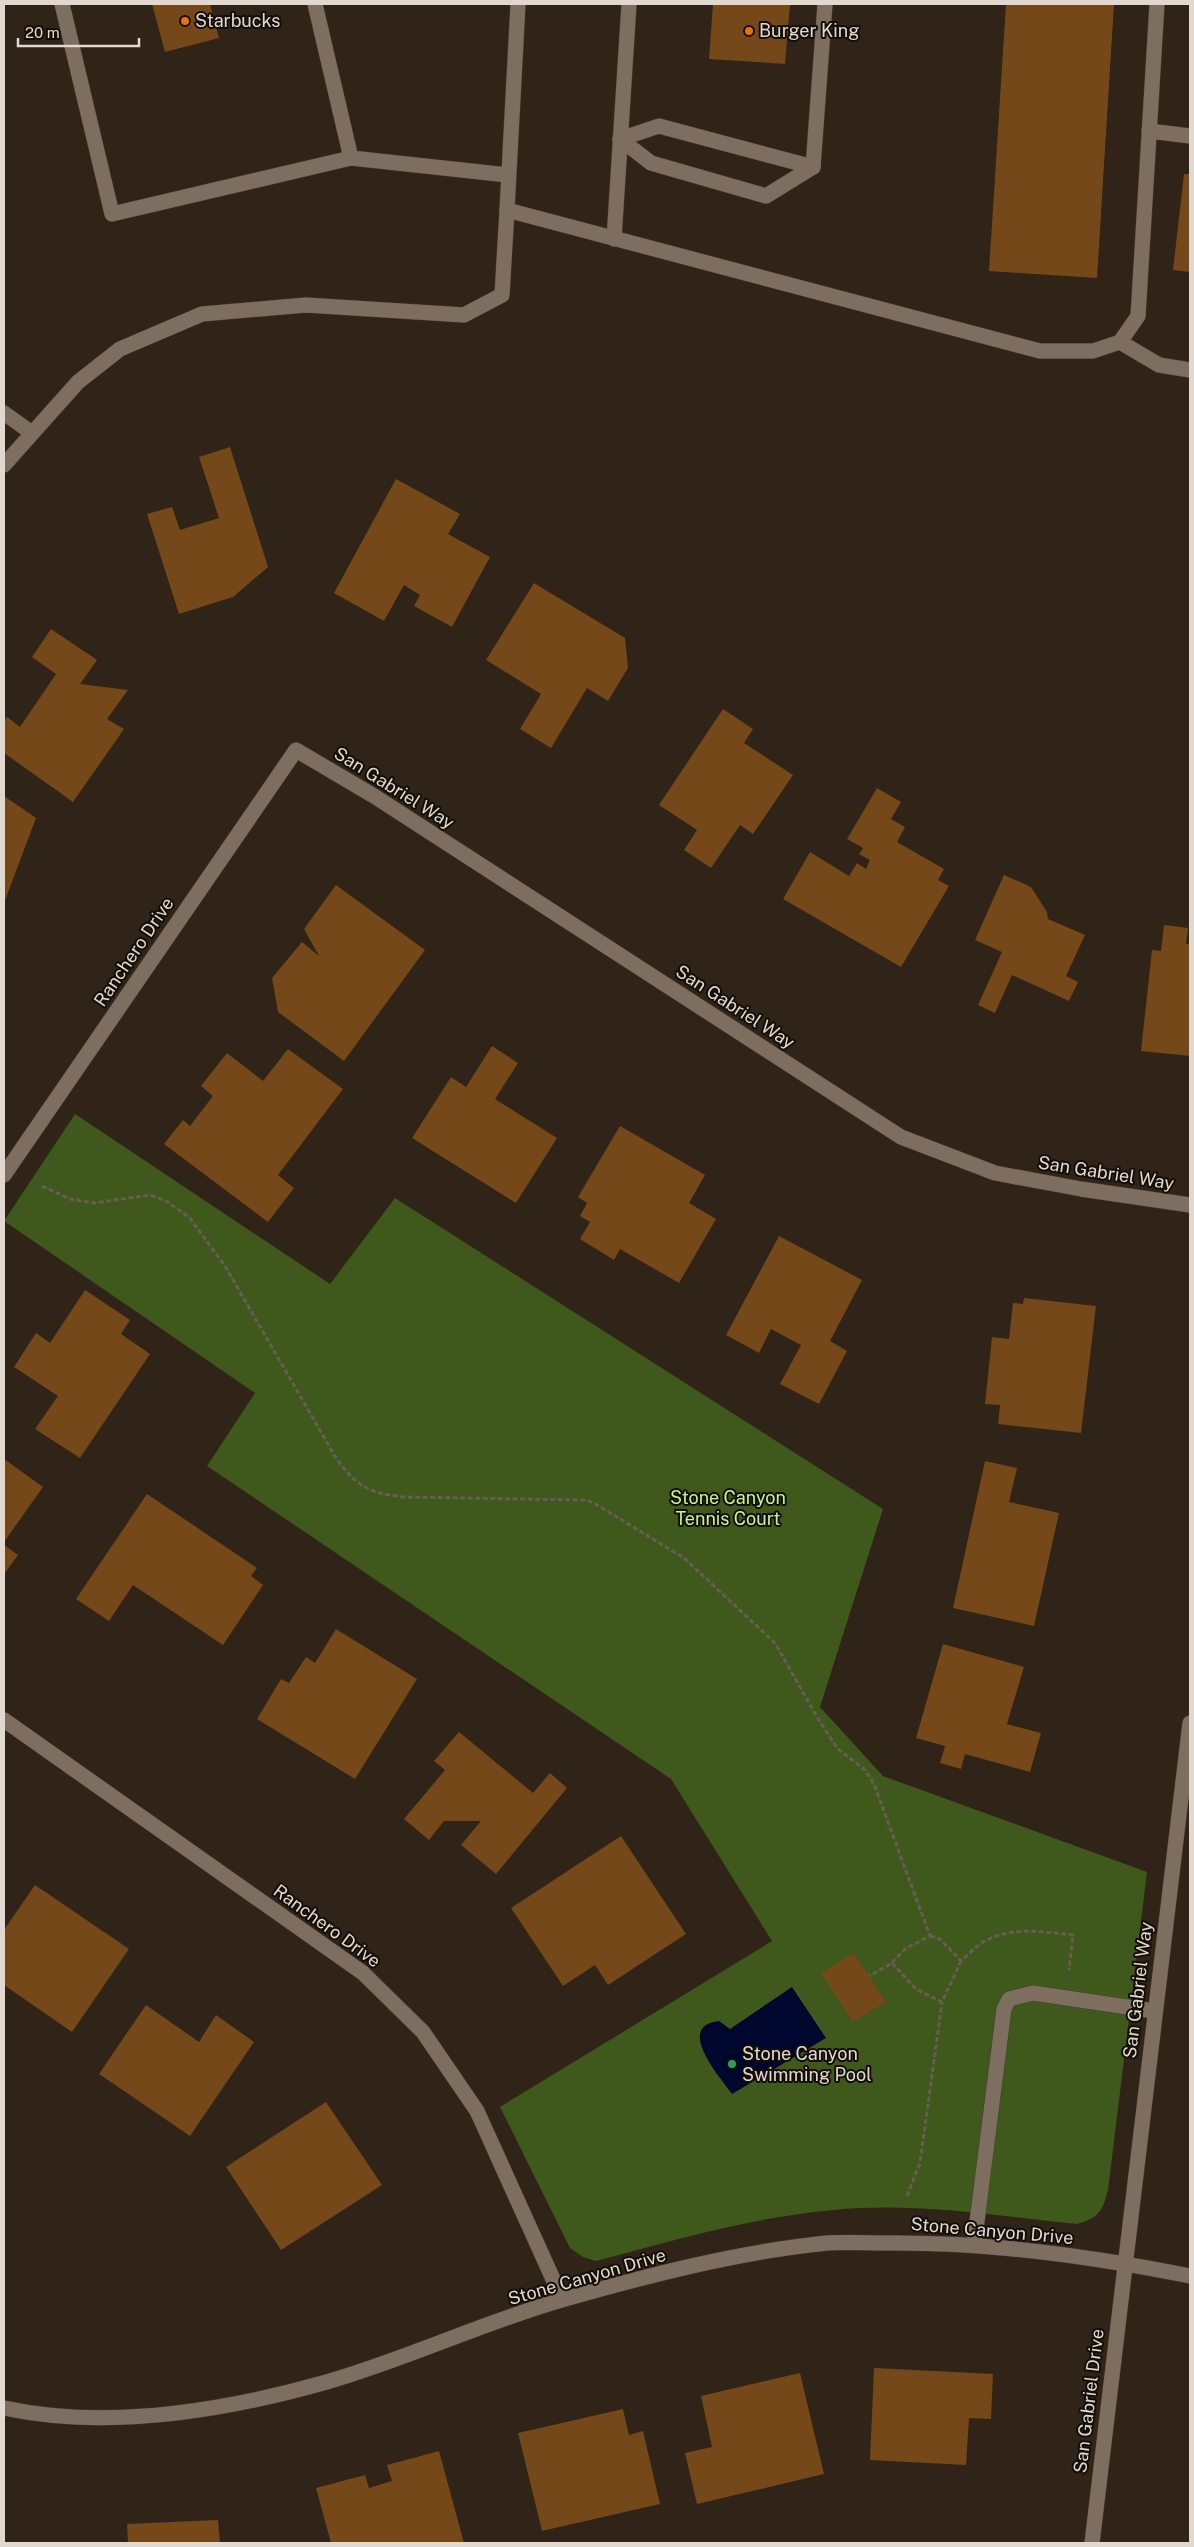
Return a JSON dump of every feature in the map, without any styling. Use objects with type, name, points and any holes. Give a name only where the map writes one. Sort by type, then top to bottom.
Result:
[{"type":"street","points":[[62,4],[112,214],[351,158],[508,175]]},
{"type":"street","points":[[315,4],[351,158]]},
{"type":"street","points":[[4,465],[78,382],[120,349],[202,314],[306,305],[464,316],[502,295],[518,4]]},
{"type":"street","points":[[614,239],[629,4]]},
{"type":"street","points":[[813,167],[825,4]]},
{"type":"street","points":[[507,210],[1040,351],[1093,351],[1120,342],[1138,316],[1157,4]]},
{"type":"street","points":[[620,139],[659,126],[813,167]]},
{"type":"street","points":[[1149,131],[1190,136]]},
{"type":"street","points":[[620,139],[651,164],[766,196],[813,167]]},
{"type":"street","points":[[1120,342],[1159,365],[1190,370]]},
{"type":"street","points":[[4,413],[32,433]]},
{"type":"street","name":"Ranchero Drive","points":[[4,1175],[296,750]]},
{"type":"street","name":"San Gabriel Way","points":[[296,750],[374,796],[901,1137],[995,1172],[1081,1189],[1190,1205]]},
{"type":"street","name":"Ranchero Drive","points":[[4,1720],[363,1973],[424,2032],[477,2110],[562,2299]]},
{"type":"street","name":"San Gabriel Way","points":[[1124,2262],[1190,1723]]},
{"type":"street","points":[[974,2245],[1004,2010],[1009,1999],[1033,1993],[1154,2012]]},
{"type":"street","name":"Stone Canyon Drive","points":[[4,2408],[34,2414],[101,2418],[198,2410],[323,2383],[562,2299],[753,2253],[829,2243],[974,2245],[1124,2262],[1190,2276]]},
{"type":"street","name":"San Gabriel Drive","points":[[1092,2543],[1124,2262]]},
{"type":"path","points":[[42,1186],[70,1199],[94,1203],[150,1195],[166,1201],[189,1217],[225,1266],[336,1458],[349,1476],[365,1488],[379,1494],[402,1497],[586,1500],[684,1558],[775,1643],[816,1717],[838,1748],[865,1770],[874,1784],[930,1936]]},
{"type":"path","points":[[907,2196],[920,2163],[942,2002],[961,1961],[984,1941],[1004,1934],[1030,1930],[1073,1935],[1069,1970]]},
{"type":"path","points":[[869,1976],[892,1963],[905,1948],[930,1936],[940,1939],[961,1961]]},
{"type":"path","points":[[892,1963],[916,1989],[942,2002]]},
{"type":"green space","name":"Stone Canyon Tennis Court","points":[[75,1114],[330,1284],[395,1198],[883,1509],[820,1707],[883,1776],[1147,1872],[1108,2190],[1099,2213],[1091,2219],[1077,2224],[956,2211],[864,2208],[804,2213],[774,2218],[685,2237],[596,2261],[583,2257],[570,2248],[500,2107],[772,1941],[671,1779],[207,1466],[255,1393],[4,1221]]},
{"type":"water","points":[[792,1987],[826,2038],[732,2094],[704,2053],[700,2042],[701,2032],[706,2025],[719,2021],[730,2029]]},
{"type":"building","name":"Starbucks","points":[[152,4],[210,4],[219,38],[165,52]]},
{"type":"building","name":"Burger King","points":[[713,4],[790,4],[785,64],[709,59]]},
{"type":"building","points":[[1006,4],[1114,4],[1097,278],[989,271]]},
{"type":"building","points":[[1184,174],[1190,174],[1190,272],[1173,270]]},
{"type":"building","points":[[230,447],[268,567],[233,597],[179,614],[147,514],[172,507],[180,530],[219,518],[199,457]]},
{"type":"building","points":[[396,479],[460,514],[448,534],[490,557],[452,627],[414,606],[420,595],[404,585],[384,621],[334,593]]},
{"type":"building","points":[[534,583],[625,638],[628,668],[608,701],[587,688],[551,748],[520,729],[541,694],[486,660]]},
{"type":"building","points":[[51,629],[97,660],[80,684],[128,690],[107,719],[124,729],[73,802],[4,753],[4,721],[7,717],[20,727],[56,674],[32,657]]},
{"type":"building","points":[[723,709],[753,729],[744,743],[793,775],[753,834],[740,825],[711,868],[684,850],[697,830],[659,805]]},
{"type":"building","points":[[877,788],[901,802],[891,819],[905,827],[897,842],[944,869],[938,880],[949,886],[901,967],[783,899],[810,852],[849,876],[857,863],[866,869],[870,860],[859,854],[863,848],[847,839]]},
{"type":"building","points":[[4,796],[36,818],[4,903]]},
{"type":"building","points":[[1004,875],[1031,887],[1047,912],[1048,919],[1085,935],[1066,976],[1078,982],[1069,1001],[1012,975],[995,1013],[978,1005],[1002,952],[975,940]]},
{"type":"building","points":[[336,885],[425,950],[344,1061],[278,1012],[272,978],[302,942],[319,956],[304,929]]},
{"type":"building","points":[[1164,925],[1188,928],[1186,944],[1190,944],[1190,1056],[1141,1051],[1152,950],[1161,951]]},
{"type":"building","points":[[492,1046],[518,1063],[495,1099],[557,1138],[516,1203],[412,1138],[451,1077],[466,1087]]},
{"type":"building","points":[[288,1049],[343,1089],[278,1175],[294,1188],[268,1222],[164,1144],[183,1120],[190,1126],[213,1096],[201,1086],[227,1053],[263,1081]]},
{"type":"building","points":[[620,1126],[705,1175],[689,1203],[716,1219],[679,1283],[620,1249],[614,1260],[580,1239],[590,1222],[580,1216],[587,1203],[578,1197]]},
{"type":"building","points":[[779,1236],[862,1280],[830,1341],[847,1351],[819,1404],[780,1384],[801,1345],[771,1329],[759,1353],[726,1335]]},
{"type":"building","points":[[85,1290],[130,1320],[121,1334],[150,1354],[80,1458],[35,1429],[58,1396],[14,1367],[36,1333],[50,1343]]},
{"type":"building","points":[[1024,1298],[1096,1306],[1081,1433],[998,1424],[1000,1405],[985,1404],[992,1337],[1009,1339],[1013,1303],[1023,1304]]},
{"type":"building","points":[[4,1459],[43,1487],[4,1542]]},
{"type":"building","points":[[985,1461],[1017,1468],[1009,1502],[1059,1513],[1034,1626],[953,1608]]},
{"type":"building","points":[[147,1494],[257,1568],[251,1576],[263,1585],[223,1645],[133,1585],[109,1621],[76,1599]]},
{"type":"building","points":[[4,1545],[18,1555],[4,1574]]},
{"type":"building","points":[[336,1629],[417,1679],[355,1779],[257,1719],[281,1679],[289,1683],[306,1657],[315,1663]]},
{"type":"building","points":[[943,1644],[1024,1667],[1007,1724],[1041,1733],[1030,1772],[965,1754],[961,1769],[940,1763],[945,1746],[916,1738]]},
{"type":"building","points":[[459,1732],[533,1793],[550,1773],[567,1788],[496,1874],[461,1845],[481,1821],[444,1821],[429,1840],[404,1819],[445,1770],[434,1761]]},
{"type":"building","points":[[621,1836],[686,1934],[608,1985],[595,1965],[563,1986],[511,1908]]},
{"type":"building","points":[[35,1885],[129,1949],[72,2032],[4,1985],[4,1930]]},
{"type":"building","points":[[854,1953],[886,2002],[853,2022],[821,1973]]},
{"type":"building","points":[[146,2005],[199,2042],[216,2015],[254,2042],[190,2136],[99,2074]]},
{"type":"building","points":[[326,2102],[382,2185],[281,2250],[226,2167]]},
{"type":"building","points":[[874,2368],[993,2374],[991,2419],[969,2418],[966,2465],[870,2460]]},
{"type":"building","points":[[800,2373],[824,2474],[697,2504],[685,2453],[712,2447],[701,2396]]},
{"type":"building","points":[[623,2409],[629,2435],[643,2431],[660,2504],[542,2531],[518,2433]]},
{"type":"building","points":[[439,2451],[464,2543],[331,2543],[316,2488],[365,2475],[369,2488],[392,2481],[387,2465]]},
{"type":"building","points":[[218,2520],[220,2543],[128,2543],[127,2524]]},
{"type":"place","name":"Starbucks","points":[[185,21]]},
{"type":"place","name":"Burger King","points":[[749,31]]},
{"type":"place","name":"Stone Canyon Swimming Pool","points":[[732,2064]]}]
